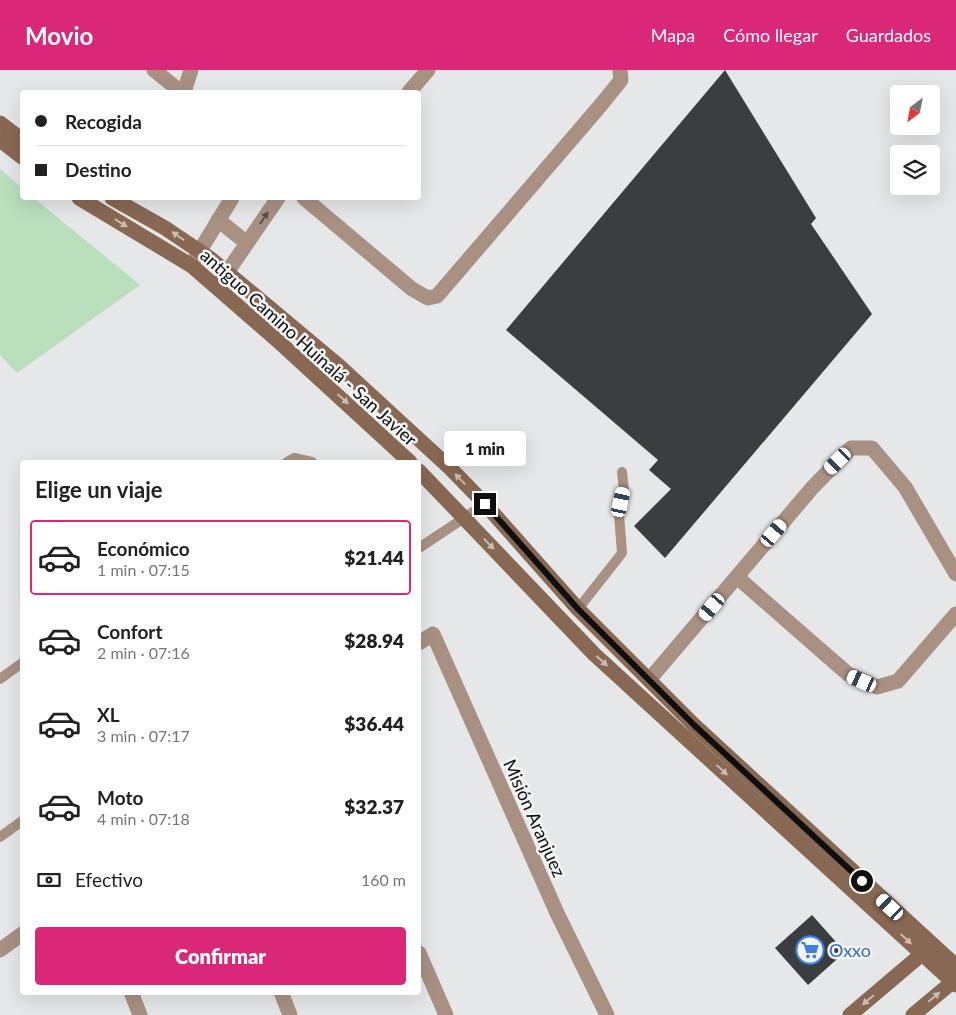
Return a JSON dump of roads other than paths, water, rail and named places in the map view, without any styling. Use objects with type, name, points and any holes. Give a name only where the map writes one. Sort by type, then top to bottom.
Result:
[{"type":"main road","points":[[0,123],[20,138]]},
{"type":"main road","points":[[0,140],[20,155]]},
{"type":"main road","name":"antiguo Camino Huinalá - San Javier","points":[[82,200],[192,266],[390,441],[408,460]]},
{"type":"main road","points":[[116,200],[165,228],[198,250],[338,365],[450,468],[485,504],[578,609],[694,725],[928,950],[956,966]]},
{"type":"main road","name":"antiguo Camino Huinalá - San Javier","points":[[421,473],[594,654],[928,950],[955,982]]},
{"type":"main road","points":[[850,1015],[928,950]]},
{"type":"main road","points":[[913,1015],[955,982]]},
{"type":"street","points":[[154,70],[179,90]]},
{"type":"street","points":[[183,90],[190,70]]},
{"type":"street","points":[[411,90],[428,70]]},
{"type":"street","points":[[314,200],[412,289],[428,298],[437,296],[606,100],[621,80],[620,70]]},
{"type":"street","points":[[192,266],[198,250],[231,200]]},
{"type":"street","points":[[217,287],[277,200]]},
{"type":"street","points":[[218,220],[247,243]]},
{"type":"street","points":[[649,680],[812,488],[851,448],[872,448],[905,488],[956,574]]},
{"type":"street","points":[[737,577],[848,674],[877,688],[898,681],[956,614]]},
{"type":"street","name":"Misión Aranjuez","points":[[421,642],[433,634],[557,914],[607,1015]]},
{"type":"street","points":[[0,950],[20,935]]},
{"type":"street","points":[[421,958],[446,1015]]},
{"type":"street","points":[[132,995],[140,1015]]},
{"type":"street","points":[[282,995],[290,1015]]},
{"type":"lane","points":[[290,460],[294,458],[303,460]]},
{"type":"lane","points":[[578,609],[622,552],[619,514],[624,490],[622,472]]},
{"type":"lane","points":[[421,547],[485,504]]},
{"type":"lane","points":[[0,679],[20,664]]},
{"type":"lane","points":[[0,837],[20,822]]},
{"type":"place","name":"Oxxo","points":[[810,950]]}]
